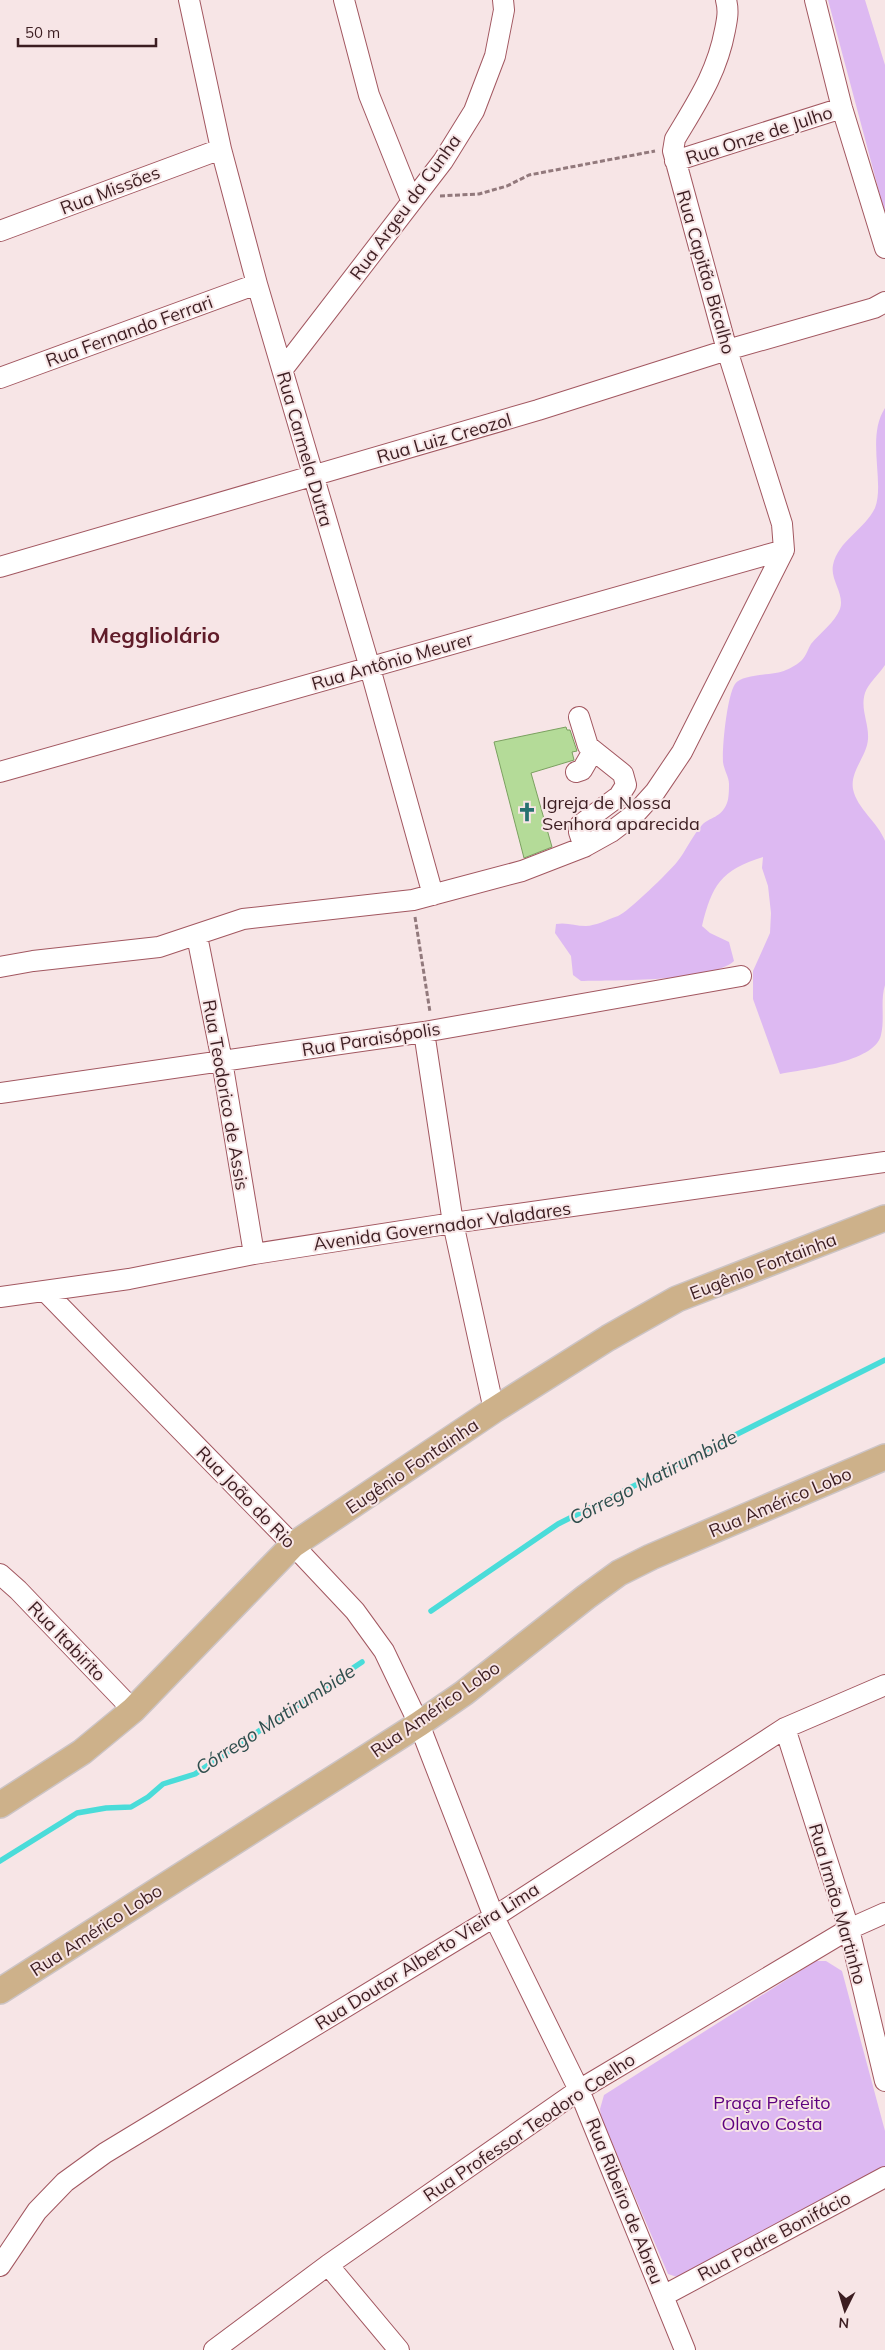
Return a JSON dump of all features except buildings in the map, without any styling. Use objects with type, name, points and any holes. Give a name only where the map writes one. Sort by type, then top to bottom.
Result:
[{"type":"main road","name":"Eugênio Fontainha","points":[[0,1805],[82,1752],[133,1710],[294,1545],[494,1410],[608,1338],[677,1299],[885,1218]]},
{"type":"main road","name":"Rua Américo Lobo","points":[[0,1991],[419,1724],[464,1693],[619,1573],[651,1557],[885,1457]]},
{"type":"street","name":"Rua Carmela Dutra","points":[[189,0],[220,149],[312,476],[370,668],[433,895]]},
{"type":"street","points":[[344,0],[370,95],[413,197]]},
{"type":"street","name":"Rua Argeu da Cunha","points":[[283,369],[413,197],[443,161],[474,111],[495,56],[504,10],[503,0]]},
{"type":"street","points":[[674,156],[675,139],[712,77],[721,50],[728,10],[726,0]]},
{"type":"street","points":[[815,0],[842,108],[885,248]]},
{"type":"street","name":"Rua Onze de Julho","points":[[674,156],[842,108]]},
{"type":"street","name":"Rua Missões","points":[[0,231],[220,149]]},
{"type":"street","name":"Rua Capitão Bicalho","points":[[674,156],[727,350],[782,524],[784,550]]},
{"type":"street","name":"Rua Fernando Ferrari","points":[[0,378],[257,284]]},
{"type":"street","name":"Rua Luiz Creozol","points":[[0,567],[538,410],[727,350],[874,308],[885,302]]},
{"type":"street","points":[[0,967],[33,961],[159,947],[197,936],[217,926],[243,919],[413,900],[522,872],[584,847],[611,832],[636,813],[655,792],[682,752],[784,550]]},
{"type":"street","name":"Rua Antônio Meurer","points":[[0,772],[784,550]]},
{"type":"street","points":[[579,717],[588,746],[623,774],[626,785],[619,796],[580,825],[579,832],[584,847]]},
{"type":"street","points":[[576,772],[582,770],[593,751]]},
{"type":"street","name":"Rua Teodorico de Assis","points":[[197,936],[222,1061],[254,1254]]},
{"type":"street","name":"Rua Paraisópolis","points":[[0,1093],[428,1031],[741,976]]},
{"type":"street","points":[[428,1031],[453,1224],[494,1410]]},
{"type":"street","name":"Avenida Governador Valadares","points":[[0,1297],[129,1279],[254,1254],[885,1162]]},
{"type":"street","name":"Rua João do Rio","points":[[45,1291],[294,1545],[355,1611],[384,1651],[419,1724]]},
{"type":"street","name":"Rua Itabirito","points":[[0,1574],[18,1590],[133,1710]]},
{"type":"street","name":"Rua Doutor Alberto Vieira Lima","points":[[0,2266],[37,2211],[66,2182],[104,2153],[494,1917],[785,1728],[885,1685]]},
{"type":"street","name":"Rua Ribeiro de Abreu","points":[[419,1724],[494,1917],[579,2090],[685,2350]]},
{"type":"street","name":"Rua Irmão Martinho","points":[[785,1728],[848,1929],[885,2081]]},
{"type":"street","name":"Rua Professor Teodoro Coelho","points":[[214,2350],[328,2265],[579,2090],[848,1929],[885,1913]]},
{"type":"street","name":"Rua Padre Bonifácio","points":[[663,2296],[885,2177]]},
{"type":"street","points":[[328,2265],[399,2350]]},
{"type":"path","points":[[413,197],[479,194],[507,186],[529,175],[650,151],[674,156]]},
{"type":"path","points":[[413,900],[428,1031]]},
{"type":"green space","points":[[828,0],[865,0],[885,65],[885,214]]},
{"type":"green space","points":[[885,408],[885,665],[865,693],[864,710],[868,739],[853,782],[855,796],[885,841],[885,985],[882,1029],[876,1045],[853,1058],[821,1067],[780,1074],[753,999],[753,971],[770,933],[771,913],[768,886],[762,868],[763,857],[749,862],[728,874],[720,881],[710,900],[702,926],[710,933],[729,942],[734,961],[722,968],[705,973],[662,979],[581,981],[573,975],[571,956],[555,933],[556,924],[590,926],[623,913],[673,867],[702,825],[725,808],[729,784],[723,762],[723,745],[727,710],[732,690],[739,680],[751,676],[781,672],[799,663],[805,657],[811,644],[838,614],[841,598],[834,576],[833,565],[840,549],[871,515],[875,508],[878,497],[877,432]]},
{"type":"green space","name":"Praça Prefeito Olavo Costa","points":[[816,1961],[826,1961],[842,1971],[885,2131],[885,2169],[677,2277],[668,2274],[601,2117],[600,2109],[604,2095]]},
{"type":"waterway","name":"Córrego Matirumbide","points":[[431,1611],[558,1524],[885,1360]]},
{"type":"waterway","name":"Córrego Matirumbide","points":[[0,1861],[77,1813],[106,1808],[131,1807],[148,1797],[163,1784],[195,1774],[362,1662]]},
{"type":"place","name":"Igreja de Nossa Senhora aparecida","points":[[527,812]]},
{"type":"district","name":"Meggliolário","points":[[155,635]]}]
